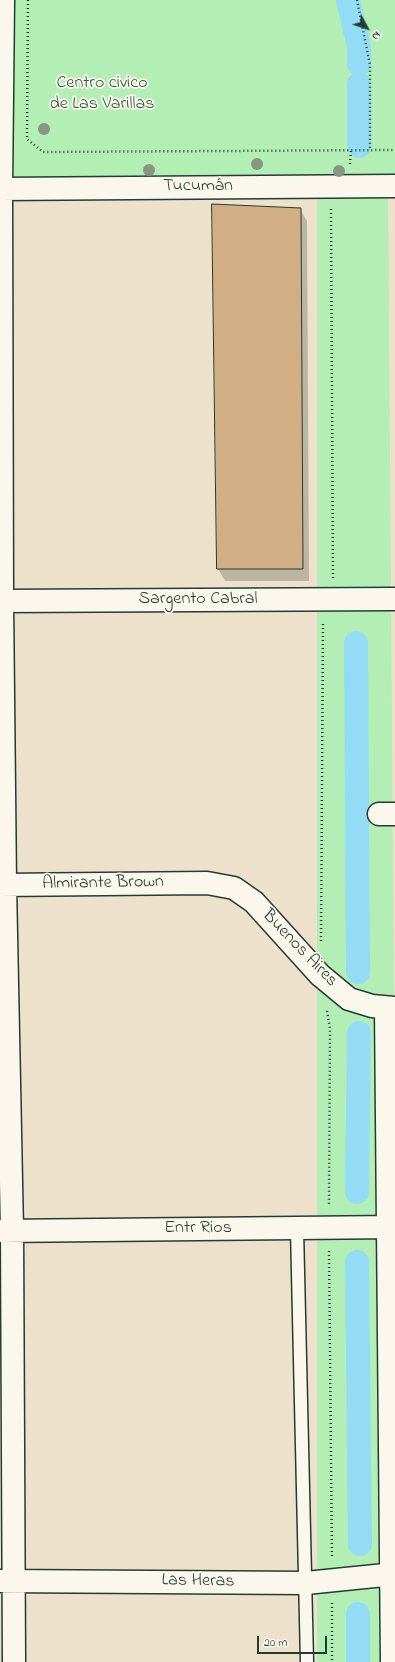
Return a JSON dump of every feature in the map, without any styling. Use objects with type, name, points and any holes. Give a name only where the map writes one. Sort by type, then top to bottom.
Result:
[{"type":"street","points":[[3,0],[1,189],[2,885],[6,1231],[7,1581],[14,1662]]},
{"type":"street","name":"Tucumán","points":[[1,189],[395,186]]},
{"type":"street","name":"Sargento Cabral","points":[[1,600],[395,599]]},
{"type":"street","name":"Buenos Aires","points":[[207,883],[234,888],[254,902],[320,975],[349,999],[384,1007]]},
{"type":"street","name":"Almirante Brown","points":[[2,885],[207,883]]},
{"type":"street","points":[[384,1007],[392,1227],[392,1662]]},
{"type":"street","name":"Entr Rios","points":[[6,1231],[392,1227]]},
{"type":"street","name":"Las Heras","points":[[7,1581],[306,1584],[393,1575]]},
{"type":"lane","points":[[297,1229],[307,1662]]},
{"type":"path","points":[[28,0],[28,138],[43,152],[395,150]]},
{"type":"path","points":[[357,0],[370,65],[370,150]]},
{"type":"path","points":[[331,186],[328,599],[320,975],[330,1028],[329,1228],[332,1662]]},
{"type":"green space","name":"Centro civico de Las Varillas","points":[[3,0],[395,0],[395,186],[1,189]]},
{"type":"green space","points":[[317,194],[388,194],[395,1105],[395,1662],[317,1662]]},
{"type":"building","points":[[212,204],[301,208],[303,569],[217,569]]},
{"type":"waterway","points":[[348,0],[359,47],[359,64]]},
{"type":"waterway","points":[[359,84],[359,146]]},
{"type":"waterway","points":[[356,643],[358,972]]},
{"type":"waterway","points":[[357,1192],[359,1033]]},
{"type":"waterway","points":[[357,1262],[360,1544]]},
{"type":"waterway","points":[[358,1614],[358,1662]]}]
